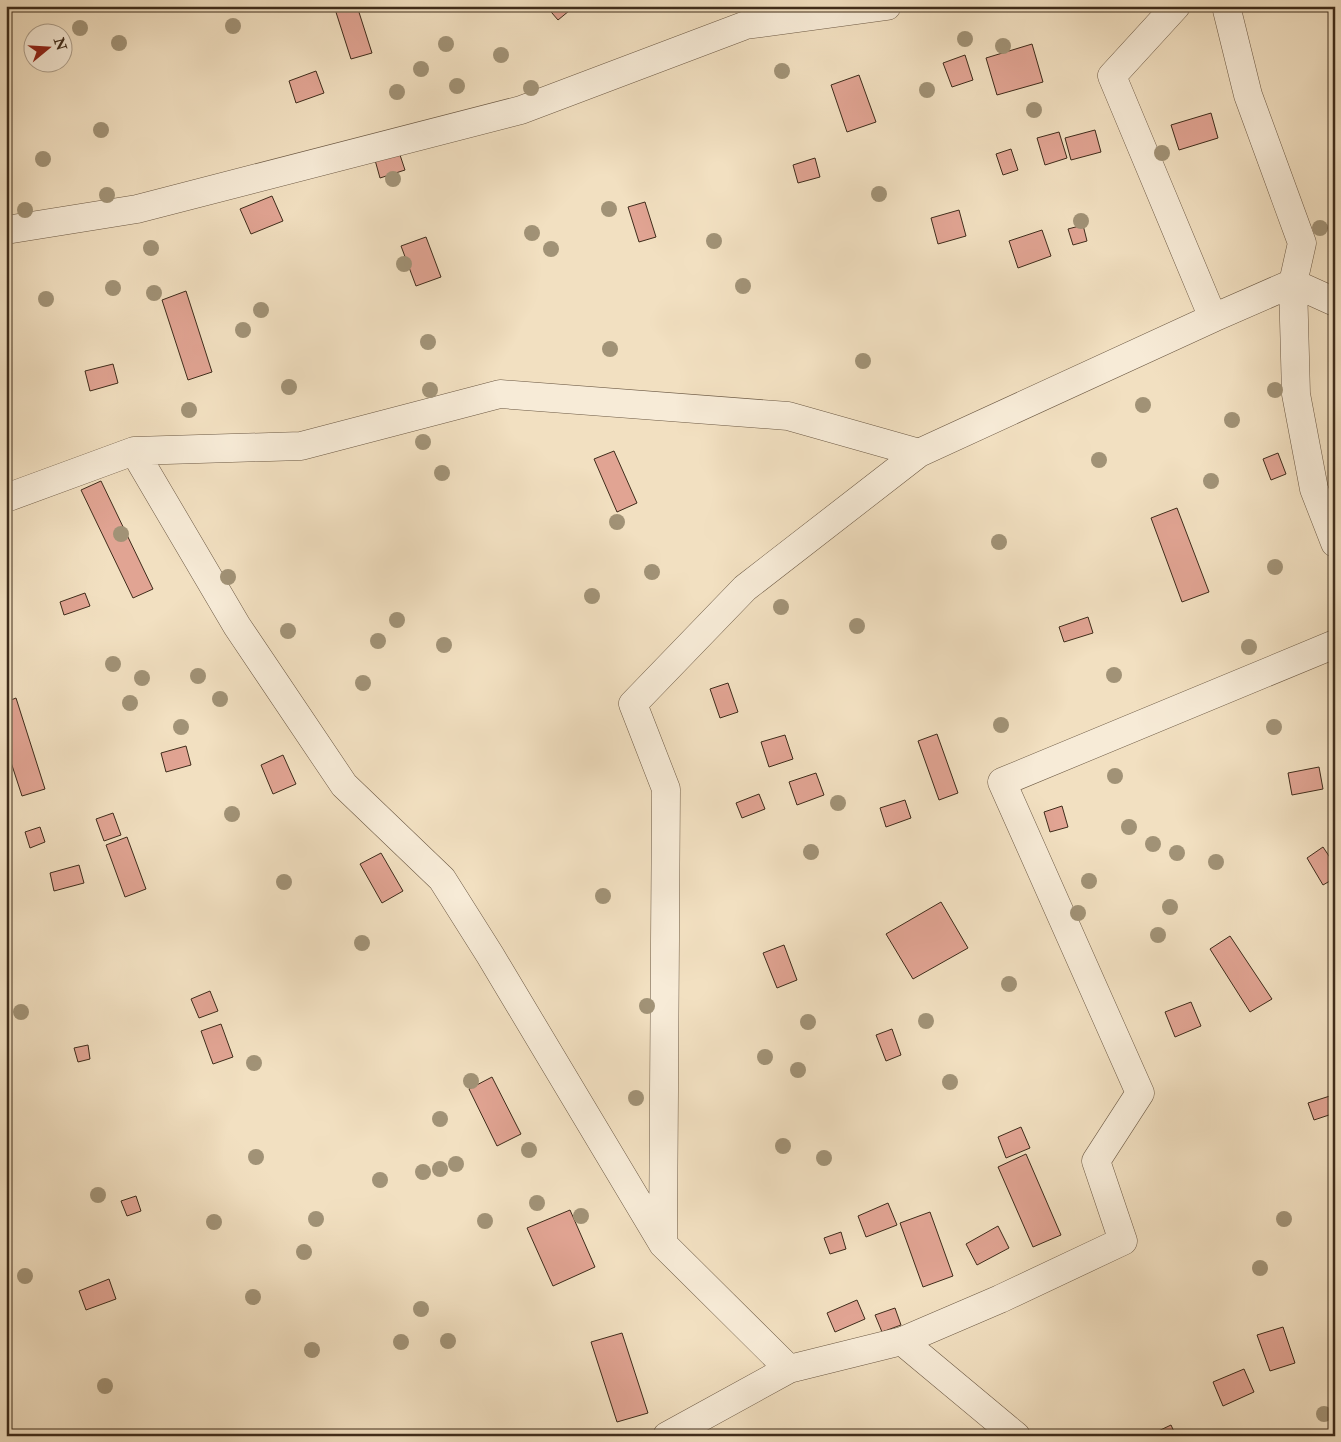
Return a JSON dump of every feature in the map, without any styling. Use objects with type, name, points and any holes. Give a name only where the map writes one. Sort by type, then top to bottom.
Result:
[{"type":"street","points":[[6,230],[137,209],[521,110],[746,25],[887,6]]},
{"type":"street","points":[[1176,6],[1112,76],[1213,318]]},
{"type":"street","points":[[1226,6],[1248,96],[1302,243],[1294,283],[1296,394],[1314,489],[1335,543]]},
{"type":"street","points":[[663,1244],[666,789],[633,704],[745,588],[919,453],[1213,318],[1294,283],[1335,302]]},
{"type":"street","points":[[6,498],[134,451],[301,446],[500,394],[788,416],[919,453]]},
{"type":"street","points":[[134,451],[237,626],[344,785],[442,879],[490,955],[663,1244],[789,1369]]},
{"type":"street","points":[[667,1436],[789,1369],[902,1341],[1000,1299],[1123,1241],[1096,1161],[1140,1093],[1002,782],[1335,644]]},
{"type":"street","points":[[902,1341],[1016,1436]]},
{"type":"building","points":[[334,6],[357,6],[372,53],[351,59]]},
{"type":"building","points":[[546,6],[575,6],[558,20]]},
{"type":"building","points":[[1032,44],[1043,82],[997,95],[986,58]]},
{"type":"building","points":[[965,55],[973,80],[952,87],[943,63]]},
{"type":"building","points":[[316,71],[324,93],[296,103],[289,81]]},
{"type":"building","points":[[859,75],[876,122],[847,132],[831,85]]},
{"type":"building","points":[[1211,113],[1218,138],[1179,150],[1171,125]]},
{"type":"building","points":[[1095,130],[1101,152],[1071,160],[1065,138]]},
{"type":"building","points":[[1059,132],[1067,158],[1045,165],[1037,138]]},
{"type":"building","points":[[1011,149],[1018,170],[1003,175],[996,154]]},
{"type":"building","points":[[399,152],[405,170],[380,178],[375,160]]},
{"type":"building","points":[[815,158],[820,177],[798,183],[793,165]]},
{"type":"building","points":[[272,196],[283,221],[251,234],[240,209]]},
{"type":"building","points":[[645,202],[656,237],[639,242],[628,207]]},
{"type":"building","points":[[959,210],[966,236],[938,244],[931,218]]},
{"type":"building","points":[[1083,225],[1087,241],[1073,245],[1068,229]]},
{"type":"building","points":[[1042,230],[1051,256],[1018,268],[1009,241]]},
{"type":"building","points":[[426,237],[441,277],[416,286],[401,246]]},
{"type":"building","points":[[186,291],[212,372],[188,380],[162,300]]},
{"type":"building","points":[[113,364],[118,383],[90,391],[85,371]]},
{"type":"building","points":[[614,451],[637,503],[617,512],[594,459]]},
{"type":"building","points":[[1278,453],[1286,474],[1271,480],[1263,459]]},
{"type":"building","points":[[101,481],[153,589],[133,598],[81,490]]},
{"type":"building","points":[[1177,508],[1209,592],[1182,602],[1151,518]]},
{"type":"building","points":[[85,593],[90,606],[64,615],[60,602]]},
{"type":"building","points":[[1088,617],[1093,633],[1064,642],[1059,627]]},
{"type":"building","points":[[728,683],[738,712],[720,718],[710,689]]},
{"type":"building","points":[[16,698],[45,789],[22,796],[6,747],[6,702]]},
{"type":"building","points":[[937,734],[958,793],[939,800],[918,741]]},
{"type":"building","points":[[785,735],[793,759],[769,767],[761,742]]},
{"type":"building","points":[[186,746],[191,765],[166,772],[161,753]]},
{"type":"building","points":[[283,755],[296,784],[273,794],[261,765]]},
{"type":"building","points":[[1319,767],[1323,789],[1292,795],[1288,773]]},
{"type":"building","points":[[816,773],[824,795],[797,805],[789,782]]},
{"type":"building","points":[[759,794],[765,809],[742,818],[736,803]]},
{"type":"building","points":[[905,800],[911,818],[886,827],[880,808]]},
{"type":"building","points":[[1062,806],[1068,827],[1050,832],[1044,812]]},
{"type":"building","points":[[113,813],[121,835],[104,841],[96,819]]},
{"type":"building","points":[[40,827],[45,842],[30,848],[25,832]]},
{"type":"building","points":[[127,837],[146,889],[125,897],[106,845]]},
{"type":"building","points":[[1323,847],[1335,865],[1335,878],[1323,885],[1307,858]]},
{"type":"building","points":[[381,853],[403,891],[382,903],[360,864]]},
{"type":"building","points":[[79,865],[84,883],[54,891],[50,873]]},
{"type":"building","points":[[941,902],[968,948],[913,979],[886,934]]},
{"type":"building","points":[[1230,936],[1272,999],[1250,1012],[1210,949]]},
{"type":"building","points":[[784,945],[797,980],[777,988],[763,953]]},
{"type":"building","points":[[210,991],[218,1011],[199,1018],[191,999]]},
{"type":"building","points":[[1191,1002],[1201,1026],[1175,1037],[1165,1012]]},
{"type":"building","points":[[221,1024],[233,1057],[213,1064],[201,1031]]},
{"type":"building","points":[[892,1029],[901,1055],[886,1061],[876,1035]]},
{"type":"building","points":[[88,1045],[90,1059],[78,1062],[74,1048]]},
{"type":"building","points":[[492,1077],[521,1134],[497,1146],[469,1089]]},
{"type":"building","points":[[1333,1095],[1335,1113],[1314,1120],[1308,1103]]},
{"type":"building","points":[[1021,1127],[1030,1148],[1006,1158],[998,1137]]},
{"type":"building","points":[[1026,1154],[1061,1235],[1033,1247],[998,1167]]},
{"type":"building","points":[[136,1196],[141,1211],[127,1216],[121,1201]]},
{"type":"building","points":[[888,1203],[897,1225],[866,1237],[858,1216]]},
{"type":"building","points":[[570,1210],[595,1267],[553,1286],[527,1228]]},
{"type":"building","points":[[930,1212],[953,1276],[923,1287],[900,1223]]},
{"type":"building","points":[[998,1226],[1009,1248],[977,1265],[966,1244]]},
{"type":"building","points":[[841,1232],[846,1249],[830,1254],[824,1238]]},
{"type":"building","points":[[109,1279],[116,1299],[86,1310],[79,1291]]},
{"type":"building","points":[[857,1300],[865,1319],[835,1332],[827,1313]]},
{"type":"building","points":[[895,1308],[901,1325],[882,1332],[875,1315]]},
{"type":"building","points":[[1283,1327],[1295,1363],[1270,1371],[1257,1335]]},
{"type":"building","points":[[622,1333],[648,1413],[617,1422],[591,1342]]},
{"type":"building","points":[[1244,1369],[1254,1392],[1223,1406],[1213,1382]]},
{"type":"building","points":[[1171,1425],[1176,1436],[1153,1436],[1152,1434]]}]
